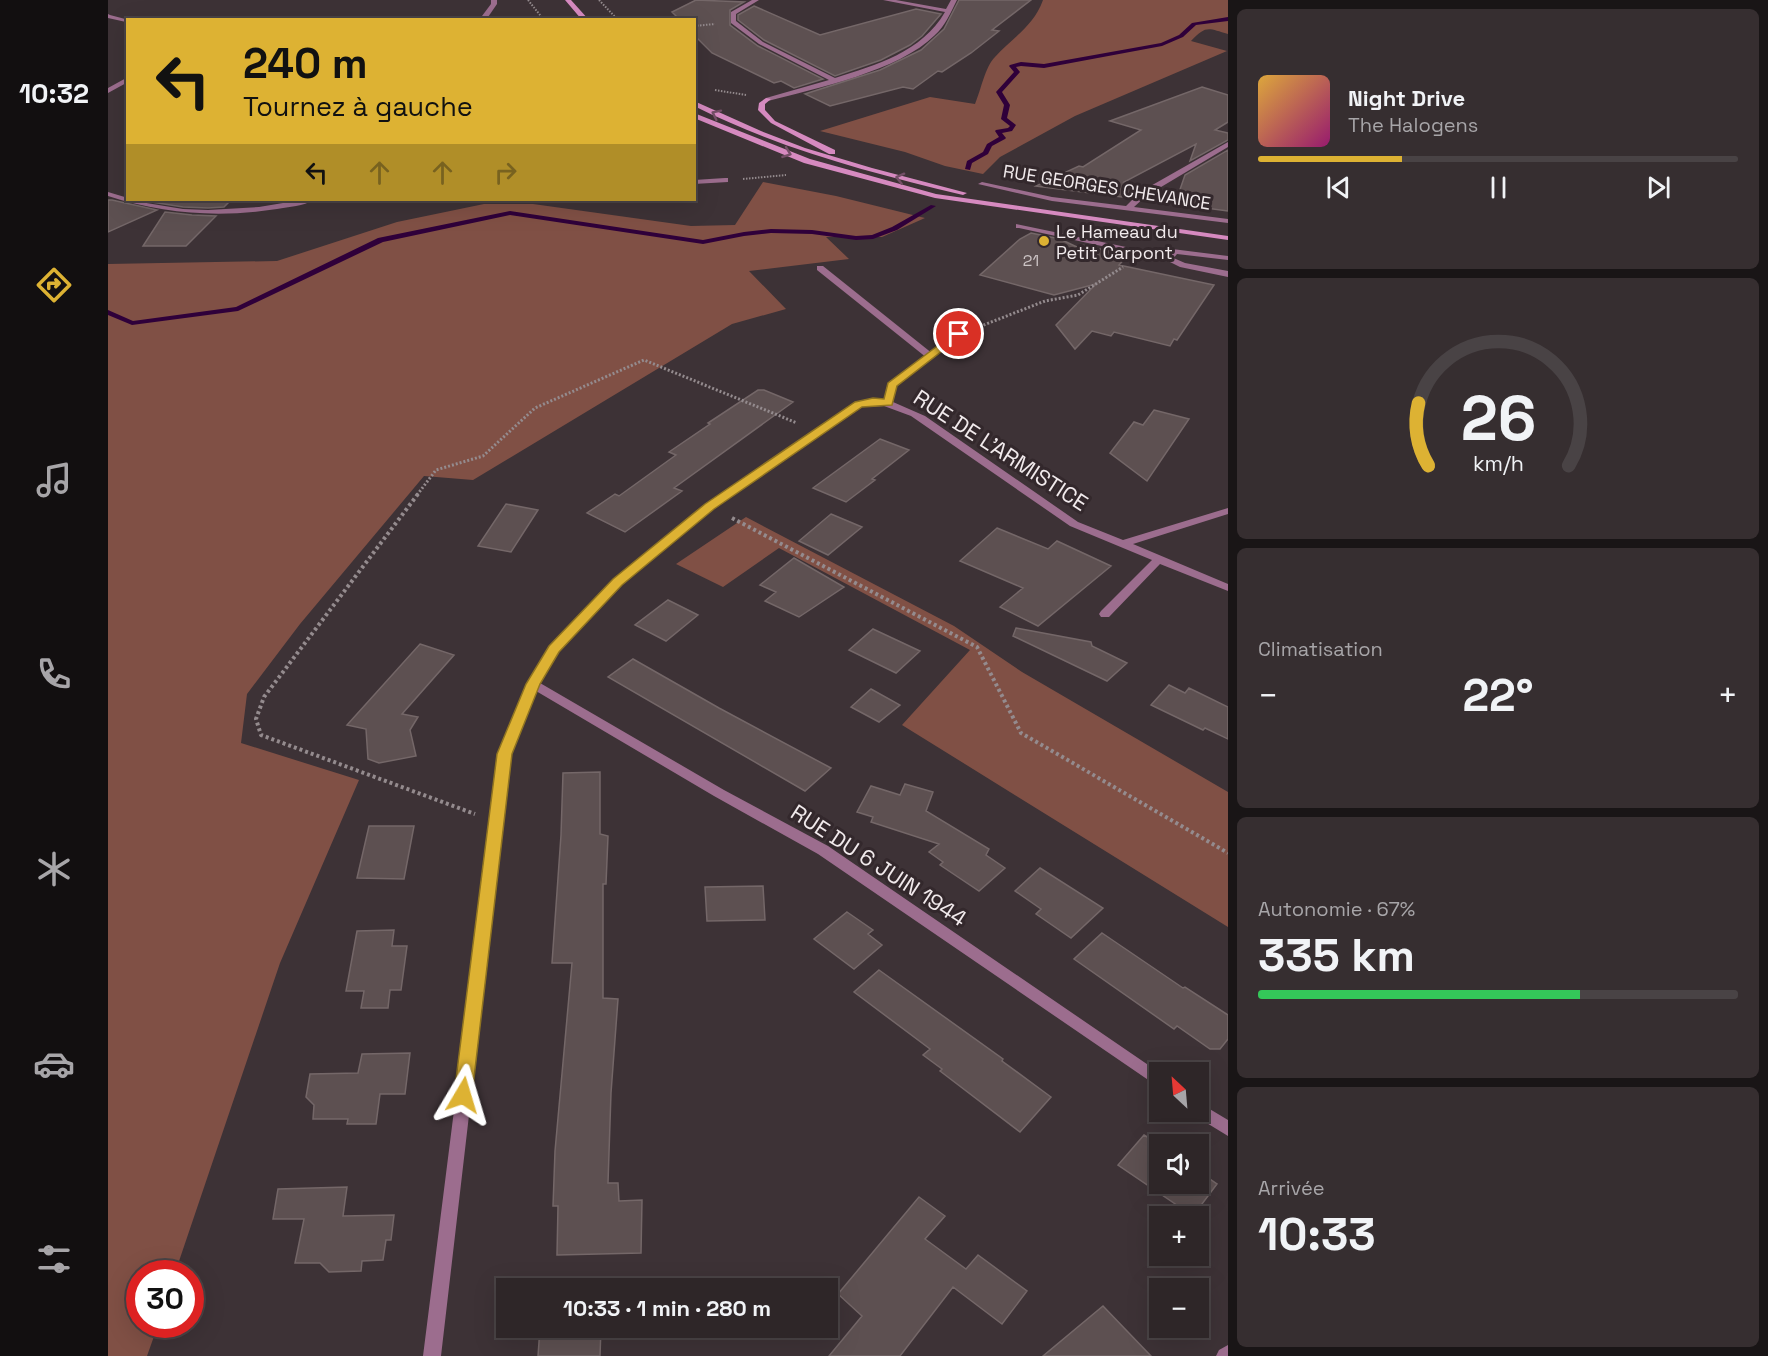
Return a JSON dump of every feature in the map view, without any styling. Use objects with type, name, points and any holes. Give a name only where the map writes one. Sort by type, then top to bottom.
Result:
[{"type":"main road","points":[[558,0],[573,18]]},
{"type":"main road","points":[[568,0],[584,18]]},
{"type":"main road","points":[[768,99],[762,103],[761,110],[773,122],[868,170]]},
{"type":"main road","points":[[696,104],[774,139],[868,170],[956,195]]},
{"type":"main road","points":[[696,116],[807,161],[857,176],[1020,209],[1228,238]]},
{"type":"street","points":[[484,18],[494,4],[494,0]]},
{"type":"street","points":[[756,0],[733,13],[733,22],[761,43],[834,80]]},
{"type":"street","points":[[886,0],[948,11]]},
{"type":"street","points":[[768,99],[834,80],[898,57],[931,36],[954,0]]},
{"type":"street","points":[[108,16],[126,20]]},
{"type":"street","points":[[108,91],[126,80]]},
{"type":"street","points":[[1128,208],[1143,194],[1228,144]]},
{"type":"street","points":[[696,182],[725,180]]},
{"type":"street","name":"RUE GEORGES CHEVANCE","points":[[982,184],[1052,199],[1228,221]]},
{"type":"street","points":[[108,194],[126,198]]},
{"type":"street","points":[[136,201],[211,213],[290,205],[305,201]]},
{"type":"street","points":[[156,206],[165,201]]},
{"type":"street","points":[[1019,226],[1169,258],[1183,265],[1228,274]]},
{"type":"street","points":[[1169,258],[1175,250],[1228,258]]},
{"type":"street","points":[[820,268],[930,356]]},
{"type":"street","points":[[432,1356],[505,754],[533,684],[553,650],[618,582],[710,507],[859,405],[873,401],[888,403],[892,385],[959,334]]},
{"type":"street","name":"RUE DE L'ARMISTICE","points":[[888,403],[922,418],[1074,524],[1228,588]]},
{"type":"street","points":[[1123,544],[1228,511]]},
{"type":"street","points":[[1106,614],[1159,560]]},
{"type":"street","name":"RUE DU 6 JUIN 1944","points":[[533,684],[719,793],[823,850],[1149,1074]]},
{"type":"street","points":[[1209,1116],[1228,1129]]},
{"type":"path","points":[[528,0],[542,18]]},
{"type":"path","points":[[599,0],[616,18]]},
{"type":"path","points":[[725,180],[787,175]]},
{"type":"path","points":[[959,334],[1045,301],[1078,295],[1147,253]]},
{"type":"path","points":[[496,821],[261,735],[256,719],[264,697],[436,470],[483,456],[535,408],[644,360],[819,432]]},
{"type":"path","points":[[710,507],[977,647],[1021,733],[1228,853]]},
{"type":"shaded area","points":[[1043,0],[1228,0],[1228,34],[1208,29],[1200,32],[1191,41],[1227,51],[1075,116],[1000,157],[983,174],[945,166],[905,152],[820,131],[930,97],[975,104],[992,61],[1029,24]]},
{"type":"shaded area","points":[[763,182],[836,196],[925,218],[882,237],[826,237],[849,259],[749,271],[786,309],[732,324],[473,480],[424,476],[300,624],[247,694],[241,743],[359,780],[280,963],[179,1260],[126,1260],[126,1338],[153,1338],[147,1356],[108,1356],[108,264],[277,261],[397,222],[484,204],[533,204],[691,226],[735,225]]},
{"type":"shaded area","points":[[746,517],[954,626],[1022,672],[1228,792],[1228,927],[902,725],[970,650],[779,548],[723,587],[676,564]]},
{"type":"building","points":[[696,0],[744,2],[730,10],[730,25],[758,46],[823,79],[794,88],[781,81],[774,83],[712,53],[696,37],[696,18],[678,18],[672,12]]},
{"type":"building","points":[[959,0],[1031,0],[992,30],[999,31],[971,53],[942,72],[938,71],[913,89],[903,87],[830,106],[805,94],[880,70],[921,50],[944,29]]},
{"type":"building","points":[[754,6],[820,35],[916,9],[941,14],[922,36],[910,45],[881,60],[835,76],[764,40],[738,20],[738,15]]},
{"type":"building","points":[[1202,87],[1228,95],[1228,122],[1215,130],[1228,133],[1228,140],[1190,161],[1196,144],[1124,182],[1142,188],[1130,198],[1036,186],[1079,166],[1083,167],[1141,130],[1110,121]]},
{"type":"building","points":[[1228,150],[1228,211],[1175,204],[1185,175]]},
{"type":"building","points":[[108,200],[112,200],[157,210],[108,232]]},
{"type":"building","points":[[145,201],[230,201],[224,207],[183,207]]},
{"type":"building","points":[[165,212],[216,216],[186,246],[143,246]]},
{"type":"building","points":[[1031,233],[1060,239],[1079,248],[1082,245],[1128,255],[1119,265],[1214,285],[1177,340],[1174,339],[1170,346],[1114,332],[1111,336],[1092,331],[1075,349],[1056,325],[1096,284],[1054,295],[980,275],[1020,239]]},
{"type":"building","points":[[758,390],[764,390],[793,402],[674,488],[682,491],[625,532],[587,513],[615,494],[619,496],[676,455],[669,452]]},
{"type":"building","points":[[1154,410],[1189,419],[1147,481],[1110,453],[1134,422],[1143,425]]},
{"type":"building","points":[[880,439],[909,450],[846,502],[813,488]]},
{"type":"building","points":[[506,504],[538,510],[511,552],[478,546]]},
{"type":"building","points":[[831,514],[862,527],[828,555],[799,541]]},
{"type":"building","points":[[997,528],[1048,549],[1057,541],[1111,566],[1038,626],[1000,607],[1023,588],[960,561]]},
{"type":"building","points":[[794,558],[844,587],[799,617],[765,601],[776,592],[760,585]]},
{"type":"building","points":[[668,600],[698,615],[666,641],[635,625]]},
{"type":"building","points":[[1016,628],[1091,642],[1092,646],[1127,663],[1107,681],[1013,636]]},
{"type":"building","points":[[873,629],[920,651],[896,673],[849,650]]},
{"type":"building","points":[[420,644],[454,655],[402,714],[418,717],[410,730],[416,756],[379,763],[368,759],[366,729],[347,725]]},
{"type":"building","points":[[633,659],[831,768],[805,791],[608,677]]},
{"type":"building","points":[[1169,685],[1185,693],[1189,688],[1228,707],[1228,739],[1205,728],[1203,730],[1151,705]]},
{"type":"building","points":[[871,689],[900,705],[879,722],[851,707]]},
{"type":"building","points":[[600,772],[600,834],[608,836],[606,884],[603,884],[603,998],[618,999],[611,1093],[608,1183],[618,1183],[619,1201],[642,1200],[641,1253],[557,1255],[558,1206],[553,1206],[555,1151],[572,963],[552,963],[563,773]]},
{"type":"building","points":[[905,784],[933,792],[926,811],[989,849],[986,855],[1005,868],[979,891],[940,865],[943,862],[929,852],[939,844],[871,822],[873,817],[857,812],[871,786],[900,795]]},
{"type":"building","points":[[369,826],[414,826],[404,879],[357,878]]},
{"type":"building","points":[[1040,868],[1103,908],[1071,938],[1036,914],[1041,909],[1015,891]]},
{"type":"building","points":[[763,886],[765,920],[707,921],[705,887]]},
{"type":"building","points":[[847,912],[873,930],[868,934],[882,945],[854,969],[814,939]]},
{"type":"building","points":[[394,930],[392,946],[407,946],[401,990],[390,990],[388,1008],[361,1008],[364,991],[346,991],[357,931]]},
{"type":"building","points":[[1102,933],[1183,988],[1185,987],[1228,1015],[1228,1039],[1220,1049],[1210,1049],[1177,1026],[1174,1029],[1074,959]]},
{"type":"building","points":[[879,970],[1003,1059],[1002,1061],[1051,1097],[1020,1132],[940,1071],[942,1069],[923,1055],[930,1049],[854,992]]},
{"type":"building","points":[[410,1053],[405,1094],[380,1094],[376,1124],[347,1124],[348,1119],[313,1119],[314,1105],[306,1097],[310,1074],[358,1073],[362,1054]]},
{"type":"building","points":[[1144,1135],[1149,1138],[1149,1186],[1118,1165]]},
{"type":"building","points":[[1209,1179],[1217,1184],[1200,1206],[1178,1206],[1161,1194],[1209,1194]]},
{"type":"building","points":[[347,1187],[343,1216],[394,1215],[391,1240],[386,1240],[383,1260],[362,1261],[361,1271],[329,1272],[320,1263],[295,1263],[304,1219],[273,1219],[278,1189]]},
{"type":"building","points":[[919,1197],[945,1216],[925,1239],[966,1269],[978,1255],[1027,1291],[1002,1324],[953,1287],[900,1356],[829,1356],[862,1316],[838,1294]]},
{"type":"building","points":[[1103,1306],[1151,1356],[1043,1356]]},
{"type":"building","points":[[539,1338],[601,1338],[600,1356],[538,1356]]},
{"type":"waterway","points":[[968,169],[969,162],[986,153],[989,145],[1003,138],[998,131],[1010,130],[1013,125],[1004,119],[1007,105],[999,92],[1017,72],[1012,66],[1021,64],[1044,66],[1162,44],[1181,36],[1194,24],[1228,19]]},
{"type":"waterway","points":[[108,312],[132,323],[238,309],[381,240],[510,213],[703,242],[771,231],[812,232],[856,238],[873,237],[895,229],[933,206]]},
{"type":"place","name":"Le Hameau du Petit Carpont","points":[[1044,241]]},
{"type":"route","points":[[463,1095],[505,754],[533,684],[553,650],[618,582],[710,507],[859,405],[873,401],[888,403],[892,385],[959,334]]}]
